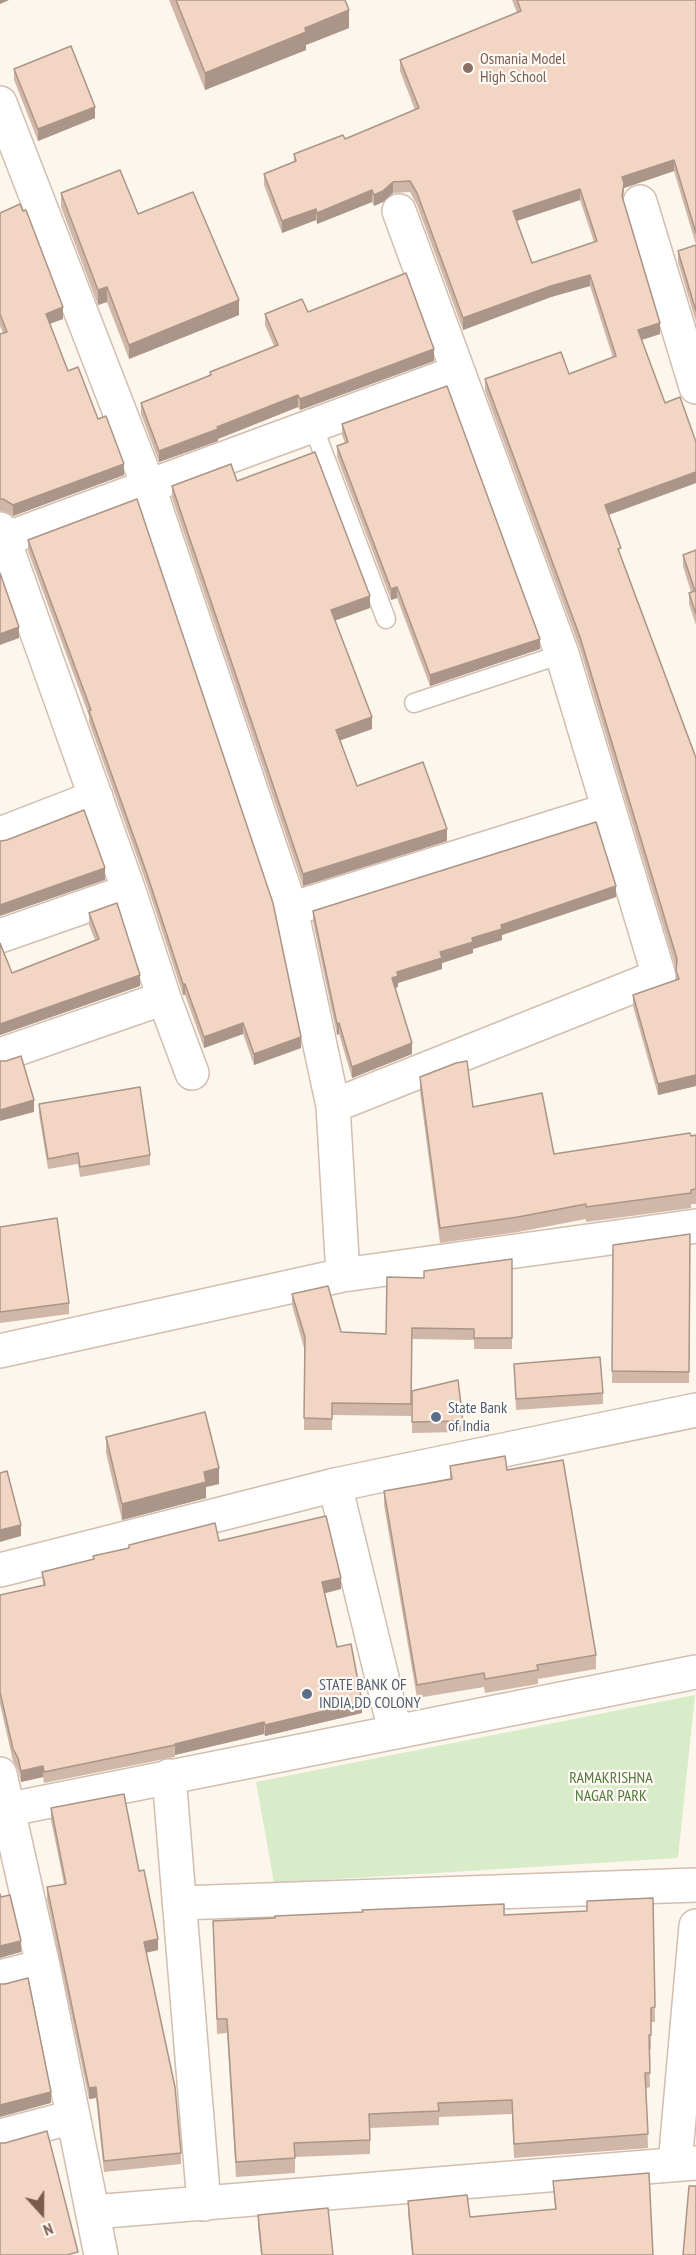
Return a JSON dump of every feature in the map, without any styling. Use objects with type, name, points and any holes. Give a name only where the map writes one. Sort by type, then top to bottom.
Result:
[{"type":"street","points":[[0,103],[148,485],[291,909],[333,1106],[343,1275]]},
{"type":"street","points":[[640,202],[696,387]]},
{"type":"street","points":[[333,1106],[659,976],[562,654],[399,212]]},
{"type":"street","points":[[192,1073],[164,998],[96,797],[1,536],[313,426],[458,372]]},
{"type":"street","points":[[0,834],[96,797]]},
{"type":"street","points":[[291,909],[609,810]]},
{"type":"street","points":[[0,936],[129,891]]},
{"type":"street","points":[[0,1054],[164,998]]},
{"type":"street","points":[[0,1351],[343,1275],[696,1226]]},
{"type":"street","points":[[0,1570],[335,1485],[696,1410]]},
{"type":"street","points":[[335,1485],[395,1731]]},
{"type":"street","points":[[4,1810],[696,1672]]},
{"type":"street","points":[[0,1774],[4,1810],[43,1966],[101,2255]]},
{"type":"street","points":[[169,1776],[204,2204]]},
{"type":"street","points":[[180,1903],[696,1885]]},
{"type":"street","points":[[93,2212],[685,2163],[696,1926]]},
{"type":"street","points":[[0,1977],[43,1966]]},
{"type":"street","points":[[0,2136],[73,2117]]},
{"type":"lane","points":[[313,426],[386,619]]},
{"type":"lane","points":[[414,703],[562,654]]},
{"type":"green space","name":"RAMAKRISHNA NAGAR PARK","points":[[695,1695],[678,1858],[274,1883],[256,1782]]},
{"type":"building","points":[[176,0],[345,0],[349,10],[305,28],[306,32],[205,73]]},
{"type":"building","points":[[517,0],[696,0],[696,233],[674,160],[622,177],[624,183],[622,196],[660,323],[638,330],[665,403],[680,397],[696,442],[696,472],[605,505],[621,548],[618,549],[696,758],[696,1075],[658,1084],[633,995],[679,979],[676,971],[677,959],[580,637],[485,379],[561,352],[569,374],[616,356],[590,275],[551,286],[463,318],[417,193],[410,181],[393,182],[374,195],[372,190],[317,213],[316,209],[282,221],[264,174],[296,161],[294,154],[343,135],[345,139],[419,108],[400,60],[521,11]],"holes":[[[580,189],[597,241],[532,263],[513,211]]]},
{"type":"building","points":[[71,46],[95,107],[38,129],[14,69]]},
{"type":"building","points":[[120,170],[138,214],[193,192],[239,300],[129,345],[107,287],[98,290],[61,193]]},
{"type":"building","points":[[20,204],[23,211],[26,210],[63,307],[46,314],[68,371],[78,367],[98,419],[106,416],[124,464],[13,505],[0,499],[0,334],[7,332],[0,314],[0,213]]},
{"type":"building","points":[[696,245],[696,311],[678,251]]},
{"type":"building","points":[[406,273],[434,349],[300,399],[298,395],[159,451],[141,403],[278,345],[265,314],[302,299],[308,312]]},
{"type":"building","points":[[447,386],[540,639],[430,675],[397,587],[391,589],[337,446],[348,442],[342,424]]},
{"type":"building","points":[[315,452],[370,596],[331,610],[372,717],[336,730],[357,786],[423,762],[447,829],[303,874],[172,486],[231,464],[237,481]]},
{"type":"building","points":[[137,499],[273,903],[301,1037],[254,1054],[243,1023],[204,1037],[185,984],[183,984],[89,711],[91,710],[28,540]]},
{"type":"building","points":[[696,550],[696,614],[689,593],[695,591],[683,555]]},
{"type":"building","points":[[0,573],[19,627],[0,634]]},
{"type":"building","points":[[84,810],[105,868],[0,905],[0,841]]},
{"type":"building","points":[[596,822],[616,886],[501,925],[502,929],[472,938],[473,942],[440,952],[442,958],[397,972],[398,976],[392,978],[412,1043],[352,1067],[339,1023],[337,1024],[313,911]]},
{"type":"building","points":[[117,903],[140,975],[0,1024],[0,943],[12,973],[99,939],[89,913]]},
{"type":"building","points":[[21,1056],[34,1100],[0,1110],[0,1061]]},
{"type":"building","points":[[467,1061],[473,1107],[542,1093],[554,1154],[690,1133],[691,1136],[696,1135],[696,1189],[691,1190],[691,1193],[586,1207],[586,1204],[440,1228],[420,1077]]},
{"type":"building","points":[[140,1087],[150,1155],[80,1167],[78,1153],[48,1159],[39,1104]]},
{"type":"building","points":[[57,1218],[69,1303],[0,1312],[0,1227]]},
{"type":"building","points":[[690,1234],[689,1372],[612,1371],[613,1245]]},
{"type":"building","points":[[512,1259],[512,1338],[474,1338],[474,1329],[412,1328],[411,1404],[332,1403],[332,1419],[304,1418],[305,1337],[292,1294],[328,1286],[341,1332],[386,1334],[387,1277],[424,1278],[424,1271]]},
{"type":"building","points":[[600,1357],[603,1393],[516,1399],[514,1364]]},
{"type":"building","name":"State Bank of India","points":[[458,1380],[463,1421],[412,1422],[412,1391]]},
{"type":"building","points":[[205,1412],[219,1468],[204,1472],[206,1482],[122,1504],[106,1437]]},
{"type":"building","points":[[505,1456],[507,1470],[563,1460],[596,1655],[537,1665],[538,1670],[485,1679],[484,1673],[417,1685],[384,1491],[452,1479],[450,1466]]},
{"type":"building","points":[[7,1471],[21,1525],[0,1530],[0,1473]]},
{"type":"building","points":[[326,1516],[341,1578],[322,1582],[337,1647],[351,1644],[362,1702],[44,1772],[43,1766],[21,1771],[13,1749],[0,1692],[0,1595],[45,1585],[42,1572],[94,1559],[93,1556],[129,1548],[129,1545],[215,1523],[219,1541]]},
{"type":"building","points":[[124,1794],[139,1871],[144,1870],[158,1939],[144,1942],[175,2087],[181,2153],[104,2161],[96,2087],[89,2088],[47,1887],[66,1884],[51,1808]]},
{"type":"building","points":[[0,1894],[1,1897],[10,1895],[21,1941],[0,1946]]},
{"type":"building","points":[[653,1898],[655,2007],[651,2008],[650,2073],[645,2073],[648,2134],[514,2144],[512,2100],[438,2103],[439,2111],[369,2114],[370,2140],[294,2143],[295,2158],[236,2162],[227,2019],[217,2019],[213,1921],[363,1912],[362,1910],[504,1904],[504,1915],[587,1911],[587,1901]]},
{"type":"building","points":[[28,1978],[51,2092],[0,2105],[0,1984]]},
{"type":"building","points":[[47,2131],[78,2252],[67,2255],[0,2255],[0,2143]]},
{"type":"building","points":[[649,2173],[653,2255],[413,2255],[408,2201],[467,2195],[470,2217],[556,2209],[553,2181]]},
{"type":"building","points":[[689,2186],[696,2186],[696,2255],[683,2255]]},
{"type":"building","points":[[328,2208],[333,2255],[262,2255],[258,2215]]},
{"type":"place","name":"Osmania Model High School","points":[[468,68]]},
{"type":"place","name":"State Bank of India","points":[[436,1417]]},
{"type":"place","name":"STATE BANK OF INDIA,DD COLONY","points":[[307,1694]]}]
